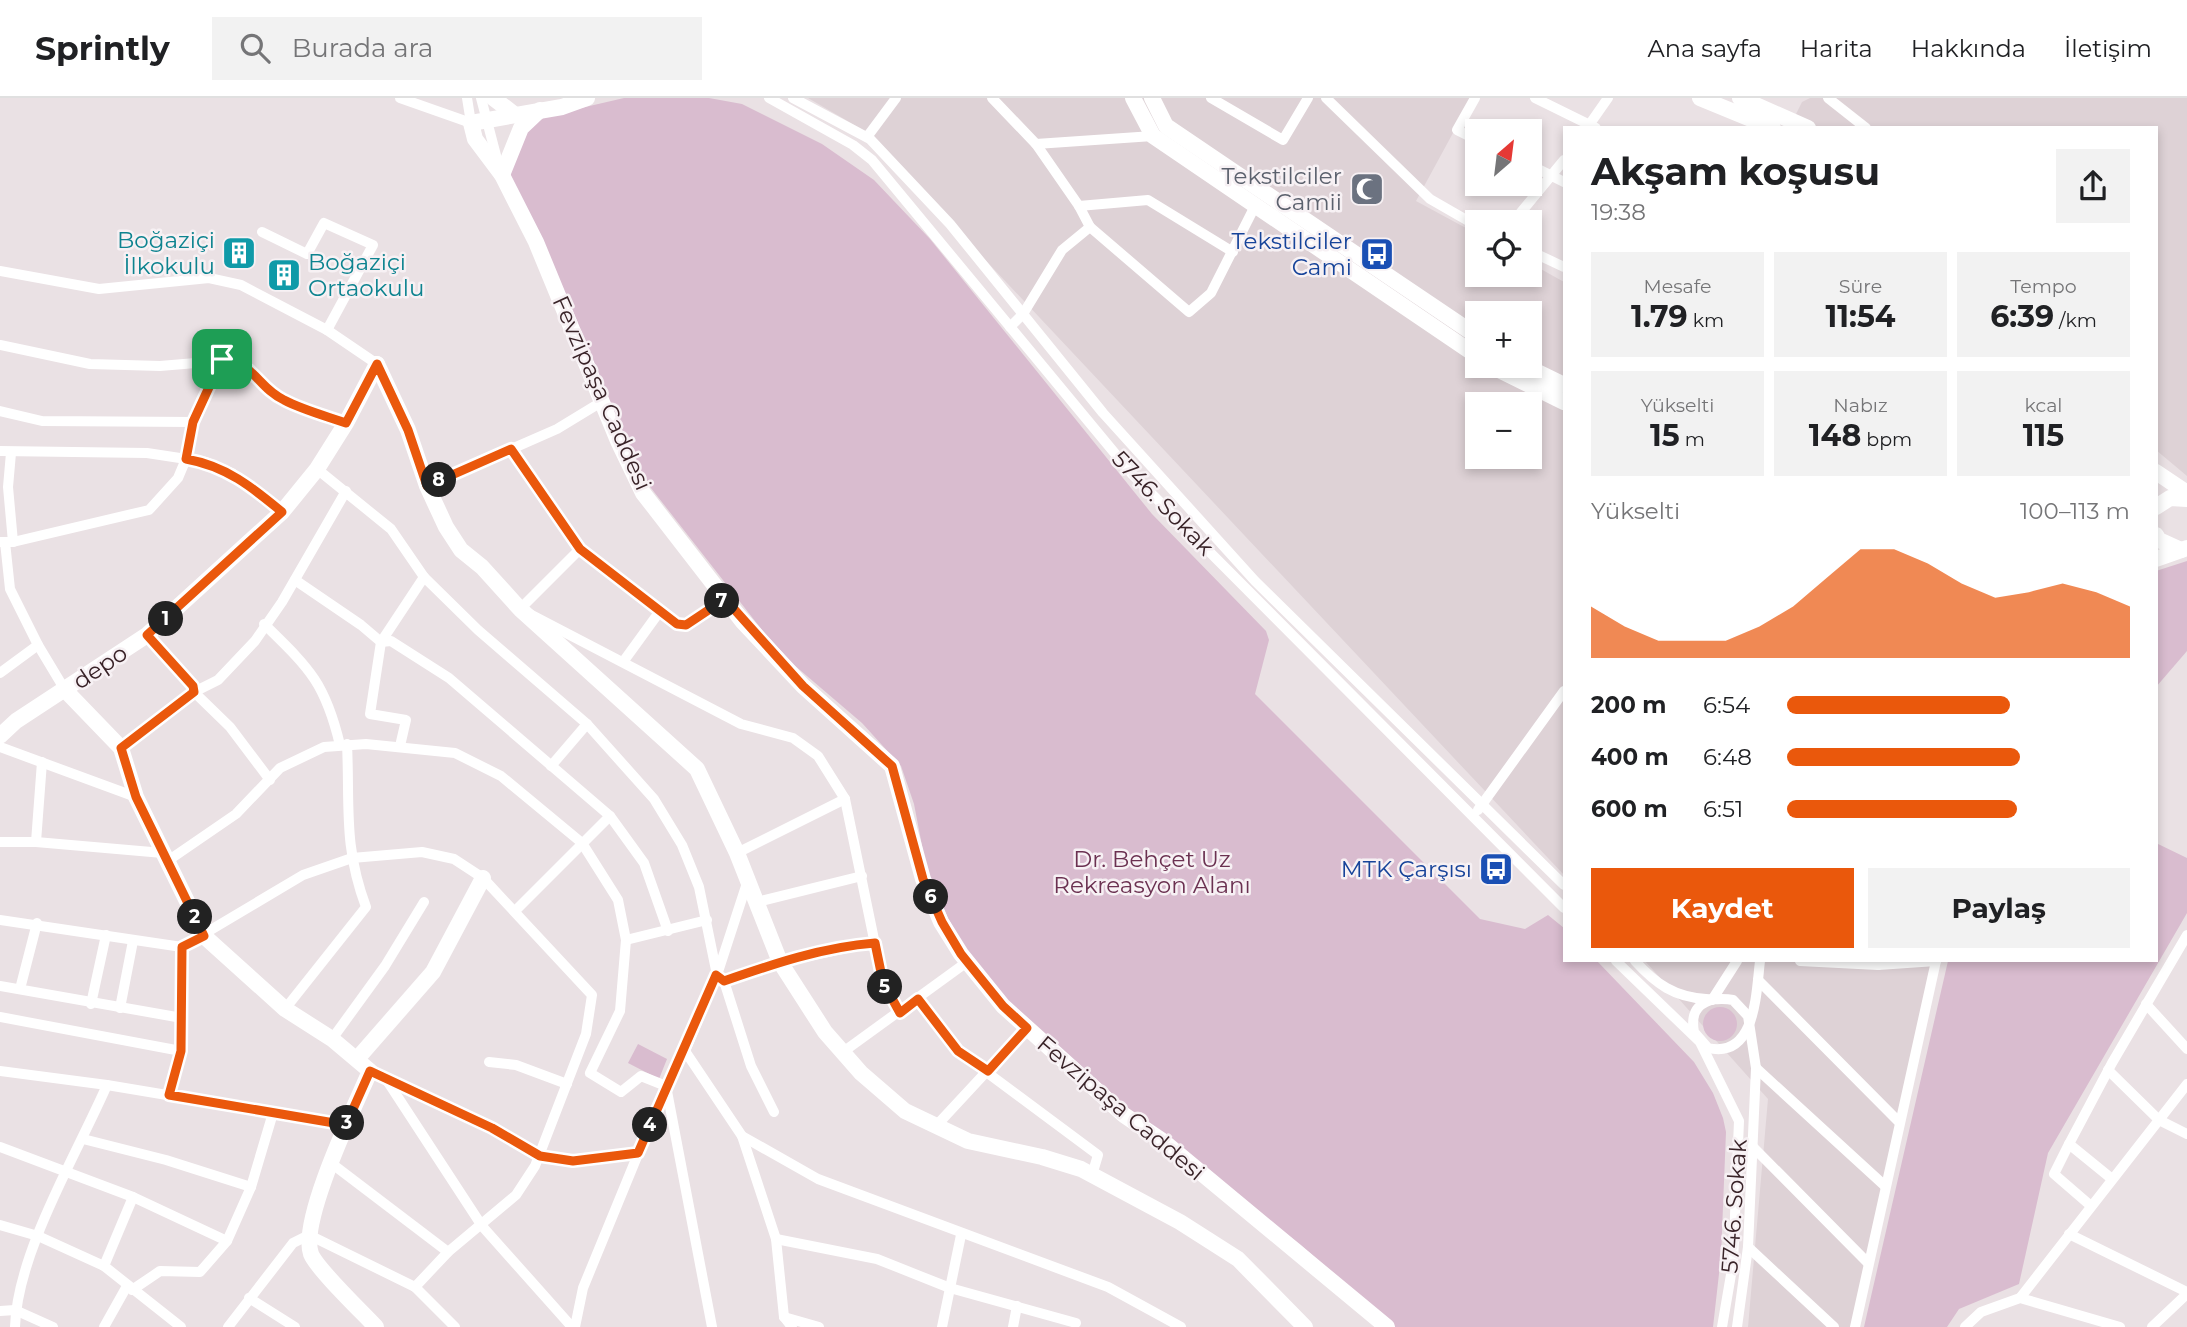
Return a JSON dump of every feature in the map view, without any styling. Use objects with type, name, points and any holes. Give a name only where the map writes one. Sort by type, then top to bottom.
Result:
[{"type":"street","points":[[400,98],[478,121],[587,98]]},
{"type":"street","points":[[467,98],[478,121]]},
{"type":"street","points":[[478,121],[481,98]]},
{"type":"street","points":[[493,98],[514,114]]},
{"type":"street","name":"5746. Sokak","points":[[769,98],[832,132],[872,160],[1132,474],[1563,907]]},
{"type":"street","name":"5746. Sokak","points":[[793,98],[867,137],[950,224],[1103,413],[1255,582],[1563,884]]},
{"type":"street","points":[[867,137],[896,98]]},
{"type":"street","points":[[992,98],[1036,144],[1079,206],[1090,227],[1189,312],[1211,293],[1255,206]]},
{"type":"street","points":[[1133,98],[1153,136],[1465,348]]},
{"type":"street","points":[[1152,98],[1166,126],[1465,328]]},
{"type":"street","points":[[1212,98],[1283,140],[1308,98]]},
{"type":"street","points":[[1326,98],[1430,199],[1465,219]]},
{"type":"street","points":[[1465,134],[1457,130],[1475,98]]},
{"type":"street","points":[[1535,98],[1589,126]]},
{"type":"street","points":[[1592,126],[1608,98]]},
{"type":"street","points":[[1700,98],[1768,126]]},
{"type":"street","points":[[1740,98],[1803,126]]},
{"type":"street","points":[[1828,98],[1863,126]]},
{"type":"street","points":[[502,176],[521,128],[540,110]]},
{"type":"street","name":"Fevzipaşa Caddesi","points":[[478,121],[475,139],[486,158],[502,176],[536,242],[618,441],[643,493],[725,599],[803,686],[892,766],[923,879],[942,922],[967,962],[1003,1006],[1124,1115],[1164,1142],[1387,1327]]},
{"type":"street","points":[[1036,144],[1153,136]]},
{"type":"street","points":[[1524,210],[1563,162]]},
{"type":"street","points":[[1542,171],[1563,182]]},
{"type":"street","points":[[1079,206],[1148,200],[1233,251]]},
{"type":"street","points":[[262,232],[307,254],[324,223],[373,245],[327,330]]},
{"type":"street","points":[[1010,327],[1023,314],[1062,250],[1090,227]]},
{"type":"street","points":[[1542,257],[1563,267]]},
{"type":"street","points":[[0,271],[99,289],[209,278],[241,285],[327,330],[377,364],[408,430],[427,486],[446,527],[461,550],[482,567],[520,609],[697,769],[737,853],[780,962],[825,1032],[861,1073],[905,1111],[968,1141],[1042,1157],[1092,1175],[1180,1222],[1238,1259],[1303,1326]]},
{"type":"street","points":[[0,345],[90,364],[160,366],[222,359],[250,368],[267,390],[284,400],[346,423]]},
{"type":"street","points":[[6,542],[149,510],[178,478],[186,459],[193,422],[222,359]]},
{"type":"street","name":"depo","points":[[0,736],[16,721],[147,635],[282,512],[317,469],[346,423],[377,364]]},
{"type":"street","points":[[1542,374],[1563,385]]},
{"type":"street","points":[[1515,378],[1563,402]]},
{"type":"street","points":[[427,486],[557,429],[603,401]]},
{"type":"street","points":[[0,411],[42,421],[193,422]]},
{"type":"street","points":[[511,449],[580,549],[660,611],[683,626],[725,599]]},
{"type":"street","points":[[282,512],[232,473],[206,462],[147,453],[94,450],[5,452],[8,487],[5,591],[65,690],[121,748],[136,797],[204,936],[285,1009],[332,1039],[370,1071],[492,1128],[540,1156],[573,1161],[638,1153]]},
{"type":"street","points":[[317,469],[391,530],[424,577],[478,630],[587,724],[654,799],[682,845],[707,920],[720,978],[751,1066],[774,1112]]},
{"type":"street","points":[[2158,473],[2187,493]]},
{"type":"street","points":[[121,748],[194,692],[218,680],[255,640],[264,624],[282,603],[346,491]]},
{"type":"street","points":[[2158,506],[2170,498],[2187,499]]},
{"type":"street","points":[[2158,537],[2170,547],[2184,549]]},
{"type":"street","points":[[520,609],[580,549]]},
{"type":"street","points":[[2158,558],[2184,549]]},
{"type":"street","points":[[400,746],[406,720],[370,714],[381,642],[424,577]]},
{"type":"street","points":[[295,580],[369,630],[381,642]]},
{"type":"street","points":[[520,609],[741,724],[793,738],[818,756],[845,799],[883,982],[900,1013]]},
{"type":"street","points":[[623,662],[660,611]]},
{"type":"street","points":[[264,624],[310,670],[324,692],[344,744],[352,858],[366,907],[285,1009]]},
{"type":"street","points":[[147,635],[193,686],[194,692],[230,727],[270,780]]},
{"type":"street","points":[[381,642],[391,641],[449,678],[610,816],[645,863],[668,931]]},
{"type":"street","points":[[0,673],[38,645]]},
{"type":"street","points":[[1473,818],[1563,692]]},
{"type":"street","points":[[551,766],[587,724]]},
{"type":"street","points":[[0,842],[36,842],[166,857],[236,814],[280,768],[324,747],[344,744],[400,746],[455,753],[500,776],[582,843],[618,900],[625,940],[620,1011],[590,1073],[621,1092],[641,1076],[666,1086]]},
{"type":"street","points":[[0,747],[136,797]]},
{"type":"street","points":[[36,842],[42,762]]},
{"type":"street","points":[[737,853],[845,799]]},
{"type":"street","points":[[516,911],[610,816]]},
{"type":"street","points":[[0,920],[37,923],[182,947],[303,875],[352,858],[422,852],[454,859],[483,878],[592,995],[586,1034],[540,1156],[516,1195],[482,1226],[447,1252],[415,1287]]},
{"type":"street","points":[[757,902],[862,877]]},
{"type":"street","points":[[358,1059],[433,972],[483,878]]},
{"type":"street","points":[[574,1327],[583,1288],[666,1086],[720,978],[747,883]]},
{"type":"street","points":[[332,1039],[385,966],[424,902]]},
{"type":"street","points":[[625,940],[707,920]]},
{"type":"street","points":[[20,989],[37,923]]},
{"type":"street","points":[[91,1004],[106,935]]},
{"type":"street","points":[[2091,1206],[2054,1174],[2108,1070],[2186,938]]},
{"type":"street","points":[[120,1008],[133,941]]},
{"type":"street","points":[[720,978],[853,944],[875,943]]},
{"type":"street","points":[[169,1095],[181,1051],[182,947]]},
{"type":"street","points":[[843,1052],[967,962]]},
{"type":"street","name":"5746. Sokak","points":[[1617,962],[1700,1042],[1740,1121],[1732,1263],[1723,1327]]},
{"type":"street","name":"5746. Sokak","points":[[1636,962],[1653,980],[1669,991],[1685,998],[1733,1000],[1748,1016],[1756,1068],[1754,1147],[1748,1247],[1737,1327]]},
{"type":"street","points":[[1737,962],[1712,1000],[1701,1003],[1692,1022],[1700,1042],[1708,1048],[1730,1049],[1739,1043],[1749,1026]]},
{"type":"street","name":"5746. Sokak","points":[[1749,1026],[1760,962]]},
{"type":"street","points":[[1839,962],[1907,962]]},
{"type":"street","points":[[1855,1327],[1898,1121],[1936,962]]},
{"type":"street","points":[[1758,980],[1898,1121]]},
{"type":"street","points":[[0,986],[182,1018]]},
{"type":"street","points":[[918,999],[958,1051],[1098,1155],[1092,1175]]},
{"type":"street","points":[[2146,1004],[2187,1049]]},
{"type":"street","points":[[0,1017],[181,1051]]},
{"type":"street","points":[[936,1126],[1027,1028]]},
{"type":"street","points":[[685,1051],[742,1136],[776,1239],[783,1322]]},
{"type":"street","points":[[489,1062],[516,1065],[567,1084]]},
{"type":"street","points":[[1756,1068],[1885,1186]]},
{"type":"street","points":[[2108,1070],[2159,1120],[2187,1135]]},
{"type":"street","points":[[0,1071],[107,1085],[346,1125]]},
{"type":"street","points":[[369,1324],[311,1255],[309,1236],[331,1163],[370,1071]]},
{"type":"street","points":[[386,1079],[482,1226],[574,1327]]},
{"type":"street","points":[[1965,1327],[1981,1312],[2020,1297],[2187,1084]]},
{"type":"street","points":[[15,1327],[15,1310],[38,1236],[107,1085]]},
{"type":"street","points":[[666,1086],[712,1327]]},
{"type":"street","points":[[104,1327],[129,1288],[160,1272],[200,1272],[227,1241],[251,1187],[273,1113]]},
{"type":"street","points":[[742,1136],[818,1179],[1108,1287],[1181,1327]]},
{"type":"street","points":[[83,1139],[166,1160],[251,1187]]},
{"type":"street","points":[[2069,1144],[2112,1179]]},
{"type":"street","points":[[0,1147],[133,1197],[227,1241]]},
{"type":"street","points":[[1754,1147],[1868,1264]]},
{"type":"street","points":[[331,1163],[447,1252]]},
{"type":"street","points":[[104,1266],[133,1197]]},
{"type":"street","points":[[0,1225],[38,1236],[104,1266],[181,1327]]},
{"type":"street","points":[[942,1327],[961,1234]]},
{"type":"street","points":[[2069,1234],[2187,1293],[2152,1327]]},
{"type":"street","points":[[228,1327],[293,1243],[309,1236],[415,1287],[455,1327]]},
{"type":"street","points":[[776,1239],[877,1259],[950,1288],[1076,1323]]},
{"type":"street","points":[[1748,1247],[1834,1327]]},
{"type":"street","points":[[249,1297],[295,1327]]},
{"type":"street","points":[[2020,1297],[2120,1327]]},
{"type":"street","points":[[1013,1327],[1017,1306]]},
{"type":"street","points":[[0,1311],[15,1310],[53,1327]]},
{"type":"street","points":[[783,1322],[792,1327]]},
{"type":"street","points":[[783,1322],[818,1327]]},
{"type":"shaded area","name":"MTK Çarşısı","points":[[808,98],[1472,98],[1416,201],[1465,228],[1465,287],[1542,287],[1542,270],[1563,281],[1563,874],[863,130]]},
{"type":"shaded area","points":[[1810,98],[2187,98],[2187,476],[2158,452],[2158,126],[1790,126],[1802,102]]},
{"type":"shaded area","points":[[1646,962],[1933,962],[1852,1327],[1748,1327],[1768,1099]]},
{"type":"green space","name":"Dr. Behçet Uz Rekreasyon Alanı","points":[[624,98],[709,98],[742,104],[822,144],[874,180],[930,239],[1152,514],[1266,631],[1269,640],[1255,694],[1480,919],[1525,929],[1548,915],[1563,927],[1563,962],[1598,962],[1694,1062],[1713,1093],[1726,1132],[1721,1256],[1713,1327],[1393,1327],[1301,1245],[1074,1071],[969,961],[930,887],[914,804],[901,766],[862,723],[780,653],[640,474],[517,195],[504,155],[538,118]]},
{"type":"green space","points":[[2187,561],[2187,651],[2158,685],[2158,570]]},
{"type":"green space","points":[[2158,844],[2187,858],[2187,913],[2048,1153],[2019,1284],[1959,1309],[1947,1327],[1864,1327],[1948,962],[2158,962]]},
{"type":"green space","points":[[1720,1007],[1732,1012],[1737,1024],[1732,1036],[1720,1041],[1708,1036],[1703,1024],[1708,1012]]},
{"type":"green space","points":[[638,1044],[667,1059],[659,1079],[628,1063]]},
{"type":"place","name":"Tekstilciler Camii","points":[[1367,189]]},
{"type":"place","name":"Boğaziçi İlkokulu","points":[[239,253]]},
{"type":"place","name":"Tekstilciler Cami","points":[[1377,254]]},
{"type":"place","name":"Boğaziçi Ortaokulu","points":[[284,275]]},
{"type":"place","name":"MTK Çarşısı","points":[[1496,869]]},
{"type":"route","points":[[222,359],[250,368],[267,390],[284,400],[346,423],[377,364],[408,430],[427,486],[511,449],[580,549],[677,624],[686,625],[725,599],[803,686],[892,766],[923,879],[942,922],[961,954],[1003,1006],[1027,1028],[988,1071],[958,1051],[918,999],[900,1013],[883,982],[875,943],[853,944],[780,962],[724,981],[716,975],[685,1051],[666,1086],[638,1153],[573,1161],[540,1156],[492,1128],[370,1071],[346,1125],[169,1095],[181,1051],[182,947],[204,936],[136,797],[121,748],[194,692],[193,686],[147,635],[282,512],[232,473],[206,462],[186,459],[193,422],[222,359]]}]
